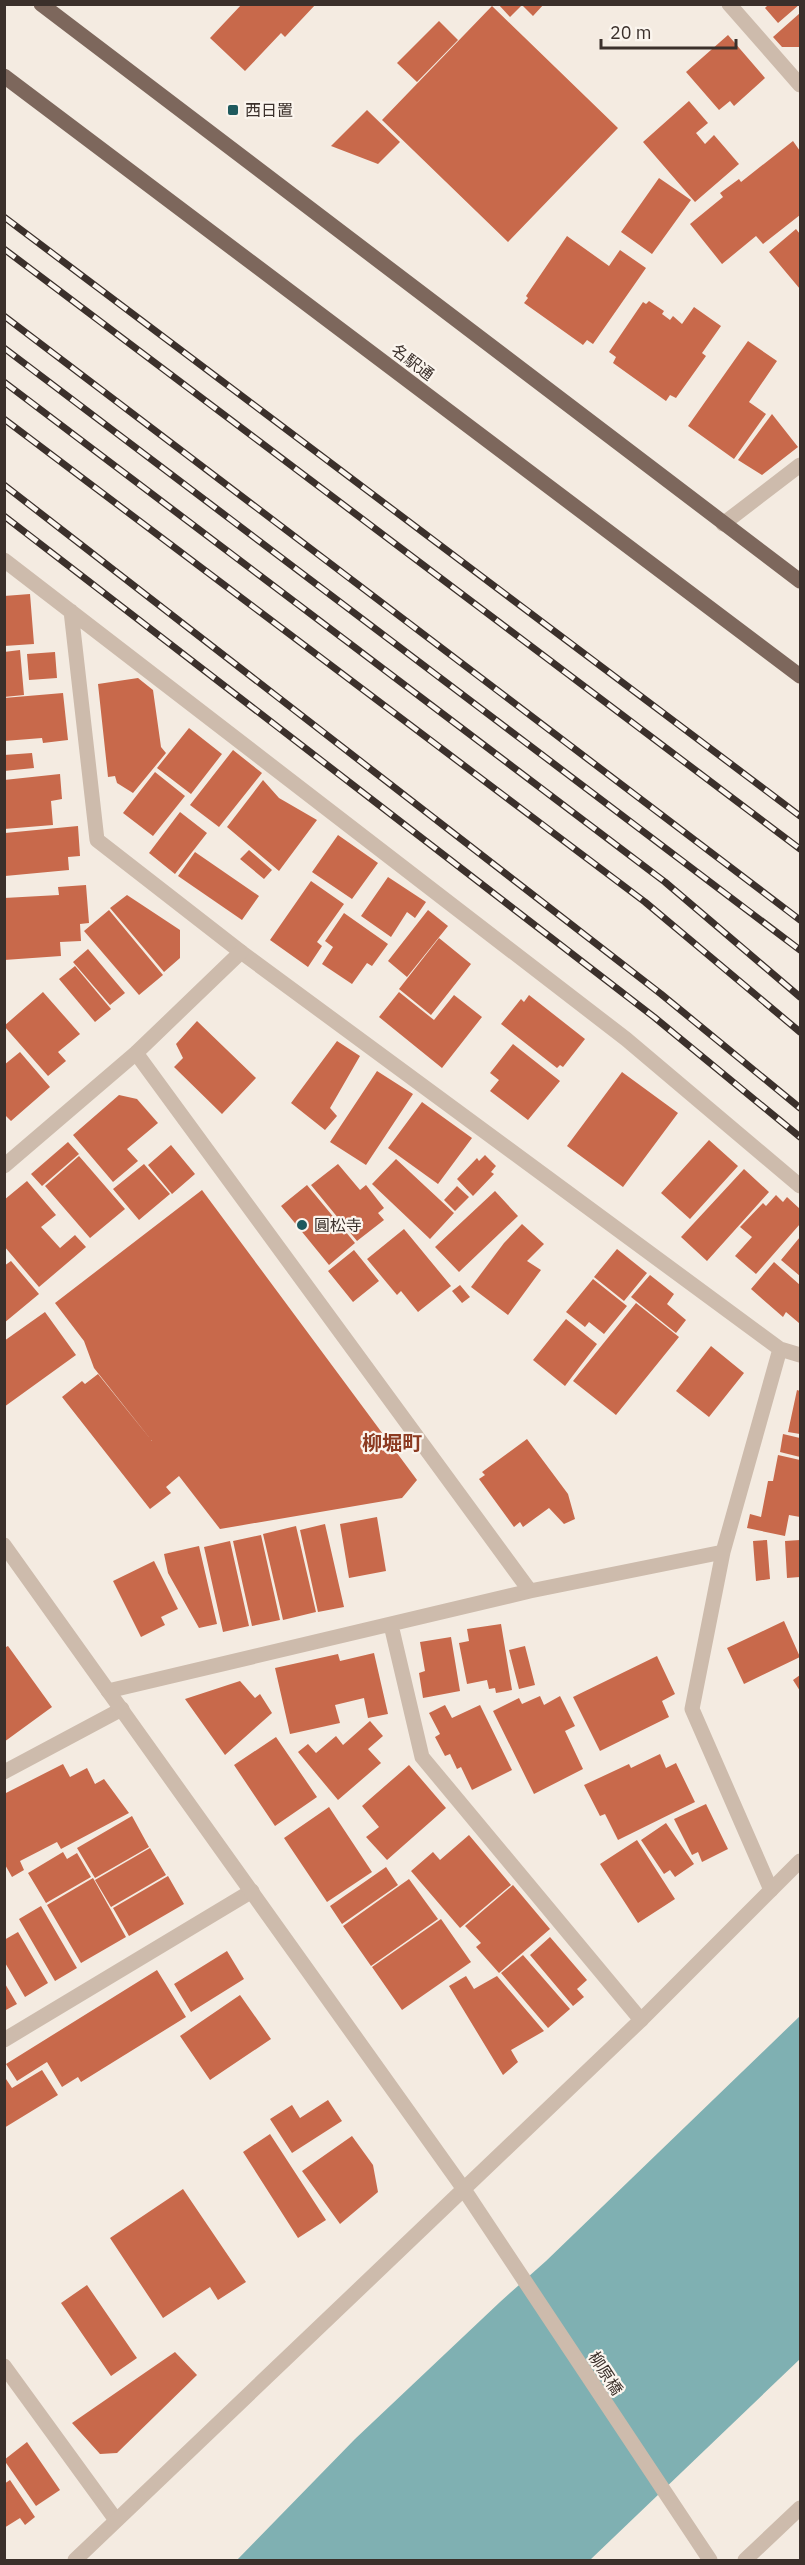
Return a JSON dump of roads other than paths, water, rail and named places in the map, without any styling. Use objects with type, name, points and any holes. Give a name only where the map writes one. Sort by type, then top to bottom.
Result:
[{"type":"main road","points":[[41,4],[801,581]]},
{"type":"main road","name":"名駅通","points":[[4,76],[801,676]]},
{"type":"street","points":[[729,4],[799,80]]},
{"type":"street","points":[[723,524],[801,465]]},
{"type":"street","points":[[4,560],[626,1039],[801,1186]]},
{"type":"street","points":[[71,611],[96,840],[241,952],[780,1348],[801,1355]]},
{"type":"street","points":[[4,1166],[136,1053],[241,952]]},
{"type":"street","points":[[136,1053],[530,1591]]},
{"type":"street","points":[[771,1890],[692,1709],[723,1552],[780,1348]]},
{"type":"street","name":"柳原橋","points":[[4,1545],[463,2188],[710,2560]]},
{"type":"street","points":[[108,1691],[530,1591],[723,1552]]},
{"type":"street","points":[[391,1625],[422,1757],[641,2020]]},
{"type":"street","points":[[4,1772],[122,1709]]},
{"type":"street","points":[[75,2560],[641,2020],[801,1861]]},
{"type":"street","points":[[4,2040],[252,1891]]},
{"type":"street","points":[[4,2366],[116,2520]]},
{"type":"street","points":[[745,2560],[801,2508]]},
{"type":"water","points":[[800,2016],[800,2359],[590,2560],[237,2560],[355,2439],[546,2261]]},
{"type":"railway","points":[[4,217],[800,816]]},
{"type":"railway","points":[[4,249],[800,849]]},
{"type":"railway","points":[[4,316],[800,920]]},
{"type":"railway","points":[[4,348],[800,950]]},
{"type":"railway","points":[[4,382],[665,882],[800,997]]},
{"type":"railway","points":[[4,419],[645,902],[800,1032]]},
{"type":"railway","points":[[4,485],[661,994],[800,1108]]},
{"type":"railway","points":[[4,516],[654,1017],[800,1137]]},
{"type":"place","name":"西日置","points":[[233,110]]},
{"type":"place","name":"圓松寺","points":[[302,1225]]},
{"type":"district","name":"柳堀町","points":[[392,1442]]}]
